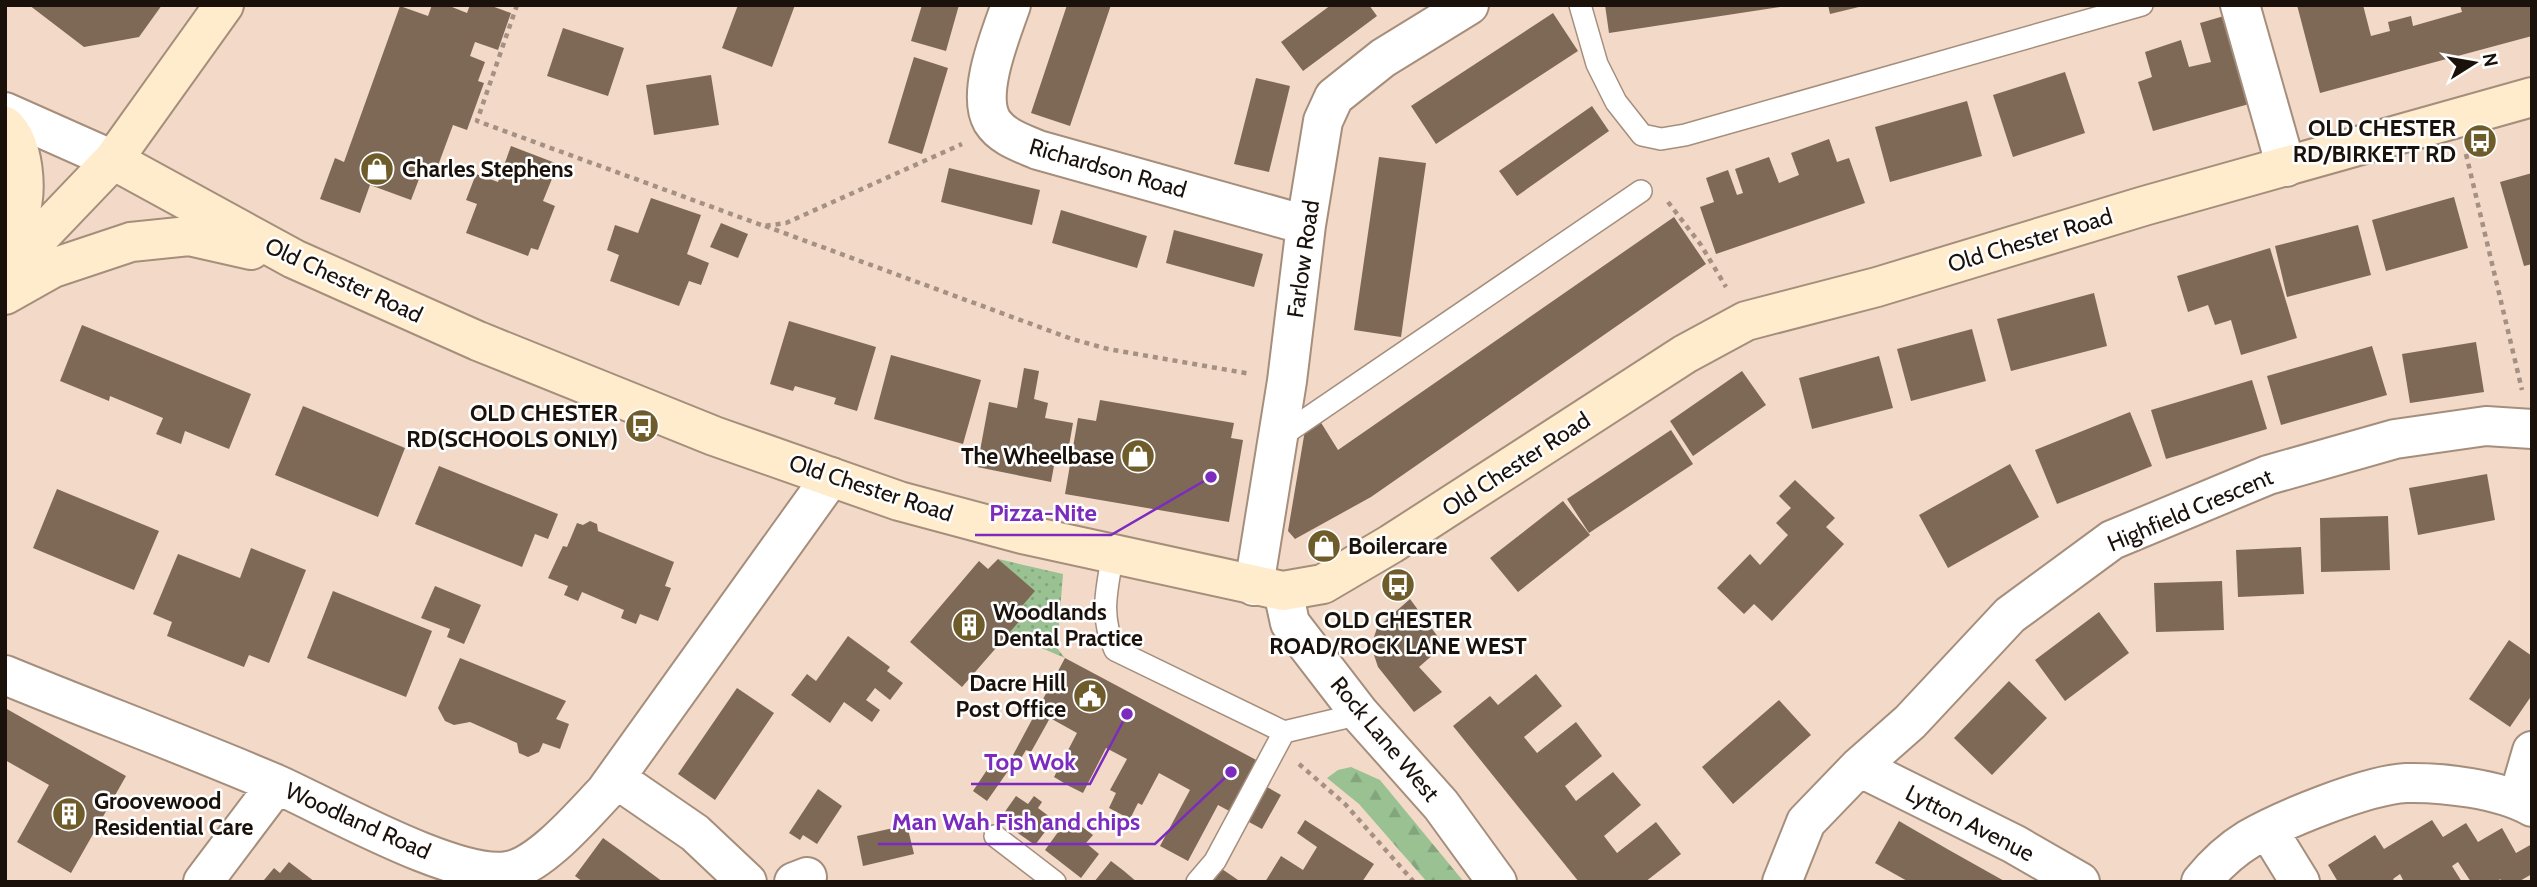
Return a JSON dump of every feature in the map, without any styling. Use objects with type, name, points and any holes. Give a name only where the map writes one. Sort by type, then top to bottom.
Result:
[{"type":"main road","points":[[5,273],[113,160],[224,5]]},
{"type":"main road","name":"Old Chester Road","points":[[113,160],[294,259],[490,346],[715,436],[899,501],[1022,534],[1268,589],[1323,584],[1391,544],[1685,354],[1746,321],[1877,287],[2144,206],[2532,97]]},
{"type":"main road","points":[[5,126],[11,132],[21,156],[24,178],[19,214],[5,239]]},
{"type":"main road","points":[[5,295],[53,268],[131,242],[189,236],[294,259]]},
{"type":"street","points":[[998,128],[991,119],[986,102],[994,54],[1011,5]]},
{"type":"street","name":"Farlow Road","points":[[1268,589],[1277,439],[1323,121],[1334,97],[1383,58],[1469,5]]},
{"type":"street","points":[[2240,5],[2286,167]]},
{"type":"street","points":[[5,112],[113,160]]},
{"type":"street","name":"Richardson Road","points":[[998,128],[1011,138],[1038,150],[1306,225]]},
{"type":"street","name":"Highfield Crescent","points":[[1782,882],[1806,822],[1859,767],[1910,722],[2010,615],[2112,540],[2268,475],[2395,439],[2486,426],[2531,429]]},
{"type":"street","name":"Woodland Road","points":[[5,675],[276,785],[422,851],[475,871],[509,872],[535,858],[567,833],[615,778],[831,477]]},
{"type":"street","name":"Rock Lane West","points":[[1268,589],[1290,623],[1360,714],[1441,805],[1497,882]]},
{"type":"street","points":[[2201,882],[2213,867],[2247,840],[2359,793],[2404,783],[2456,786],[2525,803],[2532,751]]},
{"type":"street","name":"Lytton Avenue","points":[[1859,767],[2014,844],[2080,882]]},
{"type":"street","points":[[615,778],[695,833],[747,882]]},
{"type":"street","points":[[203,882],[276,785]]},
{"type":"street","points":[[2268,830],[2300,882]]},
{"type":"lane","points":[[1580,5],[1597,64],[1616,102],[1642,135],[1661,139],[1685,135],[2143,5]]},
{"type":"lane","points":[[1277,439],[1641,191]]},
{"type":"lane","points":[[1113,553],[1105,603],[1106,630],[1115,650],[1280,739]]},
{"type":"lane","points":[[1198,882],[1215,861],[1280,739],[1360,714]]},
{"type":"lane","points":[[995,836],[1055,882]]},
{"type":"path","points":[[517,5],[477,121],[1072,339],[1108,349],[1287,381]]},
{"type":"path","points":[[2458,119],[2531,429]]},
{"type":"path","points":[[764,226],[786,223],[998,128]]},
{"type":"path","points":[[1641,191],[1649,185],[1656,188],[1701,245],[1746,321]]},
{"type":"path","points":[[1280,739],[1345,804],[1414,882]]},
{"type":"green space","points":[[998,559],[1063,574],[1057,648],[1065,658],[1008,634],[1022,617],[1017,612],[1034,591]]},
{"type":"green space","points":[[1351,767],[1380,780],[1464,882],[1427,882],[1359,804],[1327,778],[1338,770]]},
{"type":"building","points":[[29,5],[162,5],[139,37],[84,47]]},
{"type":"building","points":[[432,5],[447,5],[467,13],[470,5],[489,5],[511,13],[498,50],[475,42],[470,56],[485,62],[478,81],[484,83],[467,130],[453,125],[436,171],[424,166],[411,200],[370,185],[360,213],[320,199],[335,158],[344,162],[400,6],[428,16]]},
{"type":"building","points":[[738,5],[795,5],[772,67],[722,48]]},
{"type":"building","points":[[922,5],[959,5],[946,51],[911,41]]},
{"type":"building","points":[[1067,5],[1111,5],[1070,126],[1031,113]]},
{"type":"building","points":[[1331,5],[1369,5],[1377,16],[1303,71],[1281,42]]},
{"type":"building","points":[[1605,5],[1779,5],[1780,7],[1609,33]]},
{"type":"building","points":[[1828,5],[1863,5],[1863,6],[1830,14]]},
{"type":"building","points":[[2297,5],[2363,5],[2371,36],[2390,31],[2388,22],[2411,16],[2413,26],[2462,12],[2460,5],[2532,5],[2532,36],[2320,93]]},
{"type":"building","points":[[1553,13],[1578,51],[1436,144],[1411,106]]},
{"type":"building","points":[[2224,16],[2249,104],[2153,131],[2138,82],[2152,77],[2145,52],[2181,40],[2189,67],[2211,62],[2200,23]]},
{"type":"building","points":[[563,28],[624,48],[608,96],[547,76]]},
{"type":"building","points":[[914,57],[948,68],[922,154],[888,143]]},
{"type":"building","points":[[2065,72],[2085,133],[2013,157],[1993,95]]},
{"type":"building","points":[[711,75],[719,125],[654,135],[646,85]]},
{"type":"building","points":[[1256,78],[1290,86],[1269,172],[1234,164]]},
{"type":"building","points":[[1967,101],[1982,156],[1890,182],[1875,127]]},
{"type":"building","points":[[1592,106],[1609,131],[1517,196],[1499,171]]},
{"type":"building","points":[[1829,139],[1837,162],[1849,158],[1865,203],[1716,254],[1700,207],[1714,202],[1706,178],[1728,170],[1737,195],[1743,193],[1735,169],[1769,157],[1779,183],[1799,175],[1791,153]]},
{"type":"building","points":[[511,146],[558,164],[543,201],[555,206],[538,250],[531,248],[528,256],[466,233],[477,204],[466,200],[476,174],[498,182]]},
{"type":"building","points":[[1379,157],[1426,163],[1401,337],[1354,330]]},
{"type":"building","points":[[949,168],[1040,190],[1032,225],[941,202]]},
{"type":"building","points":[[2532,173],[2532,264],[2524,266],[2500,182]]},
{"type":"building","points":[[2454,197],[2468,248],[2386,271],[2372,220]]},
{"type":"building","points":[[651,198],[701,215],[687,254],[709,263],[701,285],[689,281],[679,306],[610,281],[619,255],[607,250],[615,225],[638,233]]},
{"type":"building","points":[[1061,210],[1147,236],[1137,268],[1052,243]]},
{"type":"building","points":[[1674,217],[1706,264],[1371,497],[1295,539],[1288,531],[1305,430],[1320,421],[1338,450]]},
{"type":"building","points":[[721,223],[748,234],[738,258],[710,247]]},
{"type":"building","points":[[2358,225],[2371,275],[2287,297],[2275,246]]},
{"type":"building","points":[[1174,230],[1263,254],[1254,287],[1166,263]]},
{"type":"building","points":[[2270,248],[2297,338],[2241,355],[2231,320],[2215,325],[2208,305],[2188,312],[2177,276]]},
{"type":"building","points":[[2094,293],[2107,346],[2011,371],[1997,319]]},
{"type":"building","points":[[789,321],[876,347],[857,411],[834,404],[836,398],[795,386],[793,391],[770,384]]},
{"type":"building","points":[[82,325],[251,394],[229,449],[185,431],[181,444],[156,434],[163,418],[110,396],[109,401],[60,381]]},
{"type":"building","points":[[1972,329],[1986,381],[1911,401],[1897,349]]},
{"type":"building","points":[[2476,342],[2484,392],[2410,403],[2402,354]]},
{"type":"building","points":[[2372,346],[2387,395],[2281,425],[2267,376]]},
{"type":"building","points":[[891,355],[981,380],[963,444],[874,419]]},
{"type":"building","points":[[1879,356],[1893,408],[1812,429],[1799,378]]},
{"type":"building","points":[[1024,368],[1039,371],[1034,399],[1048,403],[1045,418],[1073,423],[1067,457],[1056,455],[1051,482],[977,467],[989,402],[1017,408]]},
{"type":"building","points":[[1742,371],[1766,405],[1693,456],[1670,421]]},
{"type":"building","points":[[2252,380],[2267,429],[2166,459],[2151,410]]},
{"type":"building","points":[[1100,400],[1234,423],[1231,438],[1243,440],[1229,522],[1065,494],[1078,418],[1096,421]]},
{"type":"building","points":[[303,406],[405,448],[378,517],[275,475]]},
{"type":"building","points":[[2130,412],[2152,466],[2057,504],[2035,450]]},
{"type":"building","points":[[1671,430],[1693,464],[1589,533],[1567,499]]},
{"type":"building","points":[[2010,464],[2039,517],[1948,568],[1919,515]]},
{"type":"building","points":[[439,466],[558,514],[548,539],[535,534],[522,567],[415,524]]},
{"type":"building","points":[[2487,474],[2495,520],[2418,535],[2409,488]]},
{"type":"building","points":[[1795,480],[1835,518],[1826,527],[1844,544],[1772,621],[1754,604],[1744,614],[1717,588],[1750,554],[1760,565],[1788,535],[1776,523],[1791,508],[1779,496]]},
{"type":"building","points":[[57,489],[159,531],[134,590],[33,548]]},
{"type":"building","points":[[1563,501],[1590,535],[1518,592],[1490,558]]},
{"type":"building","points":[[2388,516],[2390,570],[2321,572],[2320,518]]},
{"type":"building","points":[[590,521],[597,524],[598,531],[674,562],[665,586],[671,588],[658,621],[640,614],[636,624],[621,618],[624,610],[582,592],[578,601],[564,595],[568,586],[548,578],[563,546],[567,547],[577,523],[583,525]]},
{"type":"building","points":[[2301,547],[2304,594],[2238,597],[2236,550]]},
{"type":"building","points":[[251,548],[306,570],[269,663],[249,655],[244,667],[167,636],[172,622],[153,614],[178,554],[240,578]]},
{"type":"building","name":"Woodlands Dental Practice","points":[[998,559],[1035,591],[1017,612],[1023,617],[962,687],[910,642],[979,561],[988,569]]},
{"type":"building","points":[[2222,581],[2224,630],[2156,632],[2154,583]]},
{"type":"building","points":[[435,586],[481,605],[464,644],[447,637],[450,629],[421,618]]},
{"type":"building","points":[[333,591],[432,631],[406,697],[307,658]]},
{"type":"building","points":[[1410,599],[1444,645],[1419,667],[1442,692],[1414,712],[1378,667],[1371,646],[1377,628]]},
{"type":"building","points":[[2099,612],[2129,653],[2065,701],[2035,660]]},
{"type":"building","points":[[848,636],[890,667],[887,671],[903,683],[890,700],[875,688],[866,700],[880,710],[872,722],[844,702],[830,723],[791,695],[807,674],[816,681]]},
{"type":"building","points":[[2509,640],[2532,656],[2532,695],[2510,727],[2469,699]]},
{"type":"building","points":[[460,658],[566,701],[556,719],[569,724],[560,749],[543,743],[539,752],[528,757],[519,753],[517,743],[470,722],[454,725],[445,721],[438,708]]},
{"type":"building","points":[[1065,658],[1260,762],[1233,813],[1218,805],[1188,861],[1160,846],[1190,790],[1159,773],[1142,805],[1138,803],[1130,819],[1109,808],[1116,793],[1110,790],[1127,759],[1106,748],[1083,793],[1069,786],[1054,777],[1077,733],[1050,718],[1031,752],[1026,750],[1020,760],[1013,755]]},
{"type":"building","points":[[1536,674],[1562,706],[1524,737],[1537,753],[1576,722],[1602,756],[1565,786],[1576,801],[1613,772],[1641,805],[1604,836],[1617,853],[1656,822],[1681,854],[1645,882],[1579,882],[1453,726],[1490,696],[1498,705]]},
{"type":"building","points":[[2009,681],[2047,718],[1992,775],[1954,738]]},
{"type":"building","points":[[737,688],[774,713],[715,800],[678,774]]},
{"type":"building","points":[[1779,700],[1811,735],[1733,804],[1702,767]]},
{"type":"building","name":"Groovewood Residential Care","points":[[5,708],[126,776],[71,873],[17,842],[49,785],[5,760]]},
{"type":"building","points":[[993,761],[1008,771],[987,801],[973,791]]},
{"type":"building","points":[[1267,787],[1281,795],[1262,829],[1247,821]]},
{"type":"building","points":[[818,789],[842,806],[817,844],[803,835],[800,840],[789,833]]},
{"type":"building","points":[[1016,796],[1028,804],[1034,796],[1042,802],[1038,808],[1054,820],[1035,845],[999,820]]},
{"type":"building","points":[[1069,817],[1093,835],[1086,843],[1099,854],[1081,878],[1045,850]]},
{"type":"building","points":[[1305,820],[1374,864],[1362,882],[1265,882],[1281,856],[1303,870],[1317,847],[1297,833]]},
{"type":"building","points":[[2432,820],[2443,837],[2466,823],[2478,842],[2502,828],[2516,853],[2532,844],[2532,874],[2518,882],[2502,882],[2500,879],[2497,882],[2471,882],[2458,862],[2452,866],[2462,882],[2404,882],[2400,874],[2393,879],[2395,882],[2338,882],[2328,865],[2375,835],[2384,849]]},
{"type":"building","points":[[1899,821],[2006,882],[1909,882],[1875,863]]},
{"type":"building","points":[[907,825],[914,854],[863,866],[857,836]]},
{"type":"building","points":[[603,838],[663,882],[583,882],[575,876]]},
{"type":"building","points":[[1111,861],[1124,871],[1137,882],[1094,882]]},
{"type":"building","points":[[289,862],[315,882],[264,880],[274,868],[280,873]]},
{"type":"building","points":[[1222,869],[1241,882],[1213,882]]},
{"type":"place","name":"OLD CHESTER RD/BIRKETT RD","points":[[2480,141]]},
{"type":"place","name":"Charles Stephens","points":[[377,169]]},
{"type":"place","name":"OLD CHESTER RD(SCHOOLS ONLY)","points":[[642,426]]},
{"type":"place","name":"The Wheelbase","points":[[1138,456]]},
{"type":"place","name":"Pizza-Nite","points":[[1211,477]]},
{"type":"place","name":"Boilercare","points":[[1324,546]]},
{"type":"place","name":"OLD CHESTER ROAD/ROCK LANE WEST","points":[[1398,585]]},
{"type":"place","name":"Woodlands Dental Practice","points":[[969,625]]},
{"type":"place","name":"Dacre Hill Post Office","points":[[1090,696]]},
{"type":"place","name":"Top Wok","points":[[1127,714]]},
{"type":"place","name":"Man Wah Fish and chips","points":[[1231,772]]},
{"type":"place","name":"Groovewood Residential Care","points":[[69,814]]}]
